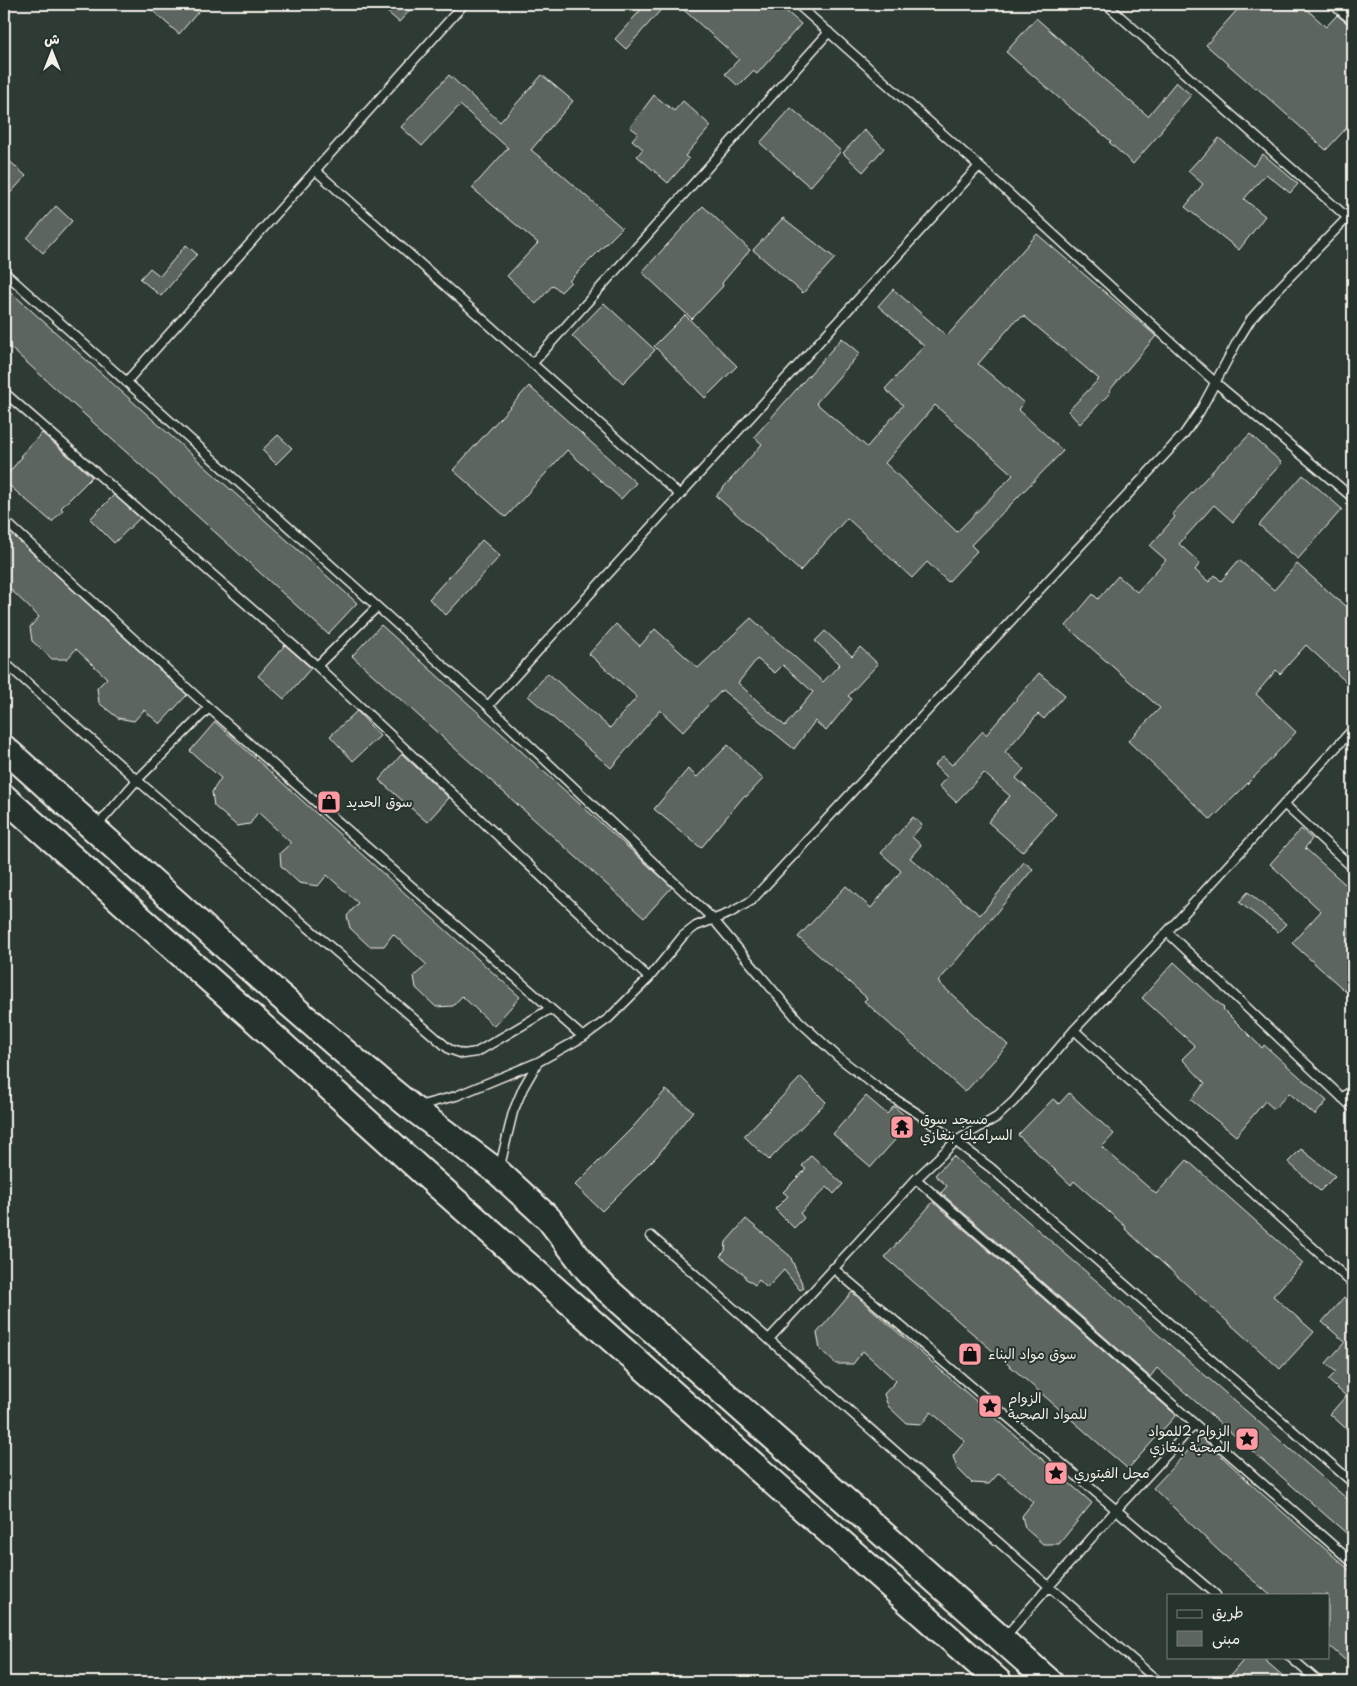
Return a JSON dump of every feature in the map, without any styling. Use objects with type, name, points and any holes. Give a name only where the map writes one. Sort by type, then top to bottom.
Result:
[{"type":"main road","points":[[4,748],[278,994],[411,1108],[499,1173],[549,1219],[587,1269],[604,1287],[1050,1682]]},
{"type":"main road","points":[[4,797],[434,1182],[1000,1682]]},
{"type":"lane","points":[[126,382],[464,4]]},
{"type":"lane","points":[[797,4],[979,166],[1216,383],[1353,498]]},
{"type":"lane","points":[[411,1108],[456,1096],[538,1062],[583,1037],[609,1018],[649,978],[682,936],[696,926],[730,914],[751,901],[1184,434],[1216,383],[1226,361],[1251,319],[1350,215],[1106,4]]},
{"type":"lane","points":[[1332,4],[1353,21]]},
{"type":"lane","points":[[532,364],[829,32]]},
{"type":"lane","points":[[488,706],[979,166]]},
{"type":"lane","points":[[315,170],[680,495]]},
{"type":"lane","points":[[4,272],[488,706],[713,919],[799,1021],[832,1051],[878,1088],[920,1114],[991,1168],[1353,1483]]},
{"type":"lane","points":[[4,392],[317,666],[649,978]]},
{"type":"lane","points":[[4,520],[210,708],[583,1037]]},
{"type":"lane","points":[[317,666],[377,607]]},
{"type":"lane","points":[[4,662],[137,780],[448,1049],[462,1054],[477,1052],[550,1009]]},
{"type":"lane","points":[[94,829],[137,780],[210,708]]},
{"type":"lane","points":[[769,1339],[916,1179],[956,1140],[997,1116],[1014,1101],[1074,1030],[1167,932],[1353,729]]},
{"type":"lane","points":[[1284,804],[1353,868]]},
{"type":"lane","points":[[1167,932],[1353,1108]]},
{"type":"lane","points":[[1074,1030],[1353,1284]]},
{"type":"lane","points":[[499,1173],[513,1112],[523,1088],[538,1062]]},
{"type":"lane","points":[[1342,1098],[1353,1089]]},
{"type":"lane","points":[[916,1179],[1353,1563]]},
{"type":"lane","points":[[651,1236],[1048,1587],[1159,1682]]},
{"type":"lane","points":[[833,1268],[1215,1594]]},
{"type":"lane","points":[[1003,1640],[1116,1510],[1195,1424]]},
{"type":"lane","points":[[1291,1658],[1319,1682]]},
{"type":"building","points":[[145,4],[187,4],[198,12],[179,34]]},
{"type":"building","points":[[378,4],[416,4],[399,22]]},
{"type":"building","points":[[646,4],[666,4],[626,49],[615,39]]},
{"type":"building","points":[[677,4],[778,4],[801,24],[757,74],[753,71],[738,86],[725,74],[739,59]]},
{"type":"building","points":[[1230,4],[1301,4],[1326,27],[1337,15],[1353,28],[1353,121],[1326,150],[1206,45],[1237,10]]},
{"type":"building","points":[[1036,18],[1094,71],[1148,116],[1176,82],[1191,95],[1133,164],[1109,142],[1111,141],[1006,52]]},
{"type":"building","points":[[449,75],[500,122],[542,75],[573,101],[531,150],[622,228],[569,281],[571,282],[561,292],[553,285],[536,304],[507,276],[538,243],[472,188],[508,148],[460,105],[422,146],[401,127]]},
{"type":"building","points":[[654,95],[674,111],[683,101],[711,126],[685,156],[689,159],[668,183],[637,156],[643,149],[632,140],[638,133],[630,127]]},
{"type":"building","points":[[791,108],[841,151],[810,187],[760,143]]},
{"type":"building","points":[[864,130],[884,148],[863,172],[843,153]]},
{"type":"building","points":[[1219,138],[1253,166],[1263,154],[1298,184],[1290,193],[1266,174],[1244,199],[1265,216],[1239,250],[1185,207],[1203,184],[1188,171]]},
{"type":"building","points":[[4,156],[26,176],[4,200]]},
{"type":"building","points":[[56,206],[72,221],[43,253],[27,238]]},
{"type":"building","points":[[703,206],[750,250],[722,283],[723,286],[692,319],[642,272]]},
{"type":"building","points":[[783,218],[835,258],[803,293],[753,250]]},
{"type":"building","points":[[1037,234],[1156,336],[1109,391],[1110,393],[1080,424],[1068,411],[1099,379],[1024,316],[1015,321],[978,364],[1024,403],[1018,409],[1063,451],[971,545],[977,551],[948,582],[927,562],[912,578],[847,518],[800,571],[716,496],[762,444],[754,437],[842,338],[860,353],[816,403],[867,447],[903,405],[885,389],[924,346],[878,306],[893,289],[947,336]],"holes":[[[935,405],[1013,475],[957,532],[885,463]]]},
{"type":"building","points":[[186,245],[197,254],[161,296],[140,279],[150,268],[160,276]]},
{"type":"building","points":[[4,286],[357,603],[328,634],[4,342]]},
{"type":"building","points":[[604,303],[655,350],[623,383],[572,336]]},
{"type":"building","points":[[685,315],[737,366],[705,398],[654,346]]},
{"type":"building","points":[[529,386],[636,483],[621,499],[567,450],[506,517],[453,470]]},
{"type":"building","points":[[42,433],[92,477],[61,508],[63,510],[52,522],[4,481],[4,478],[22,457],[20,456]]},
{"type":"building","points":[[1250,434],[1282,463],[1256,491],[1233,522],[1214,505],[1179,544],[1200,563],[1195,570],[1209,582],[1215,575],[1221,581],[1239,560],[1274,590],[1297,564],[1345,606],[1353,596],[1353,672],[1345,681],[1306,645],[1280,674],[1276,670],[1256,694],[1296,732],[1211,820],[1128,741],[1160,708],[1066,626],[1093,594],[1098,599],[1118,576],[1137,592],[1166,560],[1150,546],[1175,517],[1172,514]]},
{"type":"building","points":[[278,435],[292,448],[276,464],[262,450]]},
{"type":"building","points":[[1303,475],[1342,509],[1298,559],[1259,525]]},
{"type":"building","points":[[114,495],[140,518],[114,543],[90,519]]},
{"type":"building","points":[[4,527],[187,695],[160,724],[144,710],[134,721],[118,718],[99,703],[97,688],[107,678],[76,649],[67,659],[52,659],[32,641],[30,627],[39,617],[4,583]]},
{"type":"building","points":[[482,540],[500,556],[446,615],[429,599]]},
{"type":"building","points":[[751,618],[823,682],[840,664],[815,641],[825,631],[852,656],[860,647],[878,664],[848,696],[852,699],[826,731],[815,721],[794,749],[722,690],[683,732],[660,710],[611,768],[528,696],[548,673],[610,728],[637,697],[589,654],[616,624],[640,646],[655,629],[698,668]],"holes":[[[757,659],[775,673],[783,665],[813,692],[785,726],[738,683]]]},
{"type":"building","points":[[381,625],[672,887],[644,918],[352,656]]},
{"type":"building","points":[[285,645],[311,668],[284,699],[258,676]]},
{"type":"building","points":[[1039,673],[1065,695],[1044,719],[1038,714],[1005,752],[1024,769],[1016,778],[1056,814],[1022,852],[988,822],[1010,796],[984,773],[956,802],[939,786],[947,777],[934,765],[943,757],[952,765],[983,731],[986,735]]},
{"type":"building","points":[[357,711],[380,736],[353,761],[330,736]]},
{"type":"building","points":[[215,722],[520,997],[494,1026],[462,996],[453,1006],[436,1007],[416,988],[414,976],[427,965],[393,934],[384,946],[369,946],[350,928],[347,916],[358,903],[327,875],[318,886],[299,883],[281,866],[280,853],[291,843],[258,812],[250,824],[237,826],[214,806],[212,792],[221,778],[190,751]]},
{"type":"building","points":[[728,745],[763,779],[746,797],[744,796],[701,848],[654,809],[688,769],[697,777]]},
{"type":"building","points":[[402,754],[449,798],[427,822],[379,780]]},
{"type":"building","points":[[913,817],[922,825],[912,837],[921,845],[910,858],[980,915],[1024,862],[1033,869],[938,982],[1008,1045],[965,1092],[864,1001],[867,998],[798,937],[846,886],[871,908],[901,871],[881,853]]},
{"type":"building","points":[[1301,829],[1312,839],[1305,848],[1345,884],[1353,875],[1353,998],[1292,943],[1321,911],[1270,864]]},
{"type":"building","points":[[1248,892],[1286,924],[1278,932],[1239,902]]},
{"type":"building","points":[[1174,962],[1224,1008],[1262,1048],[1264,1045],[1327,1101],[1315,1115],[1289,1093],[1274,1109],[1265,1101],[1236,1136],[1191,1100],[1205,1083],[1182,1059],[1195,1046],[1142,998]]},
{"type":"building","points":[[801,1077],[826,1102],[769,1160],[744,1136]]},
{"type":"building","points":[[666,1090],[693,1111],[657,1156],[602,1211],[575,1185],[631,1129]]},
{"type":"building","points":[[1069,1093],[1114,1134],[1102,1147],[1156,1194],[1187,1160],[1303,1263],[1273,1296],[1314,1332],[1280,1369],[1125,1229],[1126,1227],[1074,1181],[1071,1185],[1018,1135],[1053,1099],[1059,1104]]},
{"type":"building","points":[[866,1096],[887,1114],[894,1106],[908,1119],[900,1128],[901,1133],[871,1167],[833,1134]]},
{"type":"building","points":[[1301,1149],[1335,1176],[1320,1191],[1288,1162]]},
{"type":"building","points":[[811,1155],[843,1184],[834,1194],[827,1187],[800,1213],[804,1218],[794,1228],[775,1209],[788,1196],[783,1192],[806,1169],[802,1166]]},
{"type":"building","points":[[953,1156],[1353,1504],[1353,1539],[1157,1368],[1150,1377],[941,1193],[947,1186],[935,1175]]},
{"type":"building","points":[[933,1202],[1176,1415],[1128,1469],[885,1257]]},
{"type":"building","points":[[746,1219],[790,1256],[804,1288],[800,1290],[784,1270],[767,1288],[759,1280],[755,1285],[720,1256],[725,1251],[726,1242]]},
{"type":"building","points":[[852,1292],[1092,1503],[1059,1544],[1043,1544],[1025,1528],[1022,1516],[1033,1502],[999,1473],[989,1484],[972,1483],[957,1468],[953,1456],[965,1441],[931,1412],[922,1424],[906,1423],[888,1406],[884,1394],[896,1381],[863,1351],[853,1364],[836,1364],[820,1349],[817,1333]]},
{"type":"building","points":[[1344,1297],[1353,1305],[1353,1435],[1330,1414],[1346,1396],[1328,1380],[1336,1372],[1326,1363],[1345,1342],[1322,1322]]},
{"type":"building","points":[[1201,1437],[1263,1495],[1353,1573],[1353,1667],[1330,1647],[1330,1594],[1269,1594],[1219,1551],[1153,1488]]},
{"type":"building","points":[[1245,1658],[1262,1658],[1290,1682],[1225,1682]]},
{"type":"place","name":"سوق الحديد","points":[[329,802]]},
{"type":"place","name":"مسجد سوق السراميك بنغازي","points":[[902,1127]]},
{"type":"place","name":"سوق مواد البناء","points":[[970,1354]]},
{"type":"place","name":"الزوام للمواد الصحية","points":[[990,1406]]},
{"type":"place","name":"الزوام 2للمواد الصحية بنغازي","points":[[1247,1439]]},
{"type":"place","name":"محل الفيتوري","points":[[1056,1473]]}]
